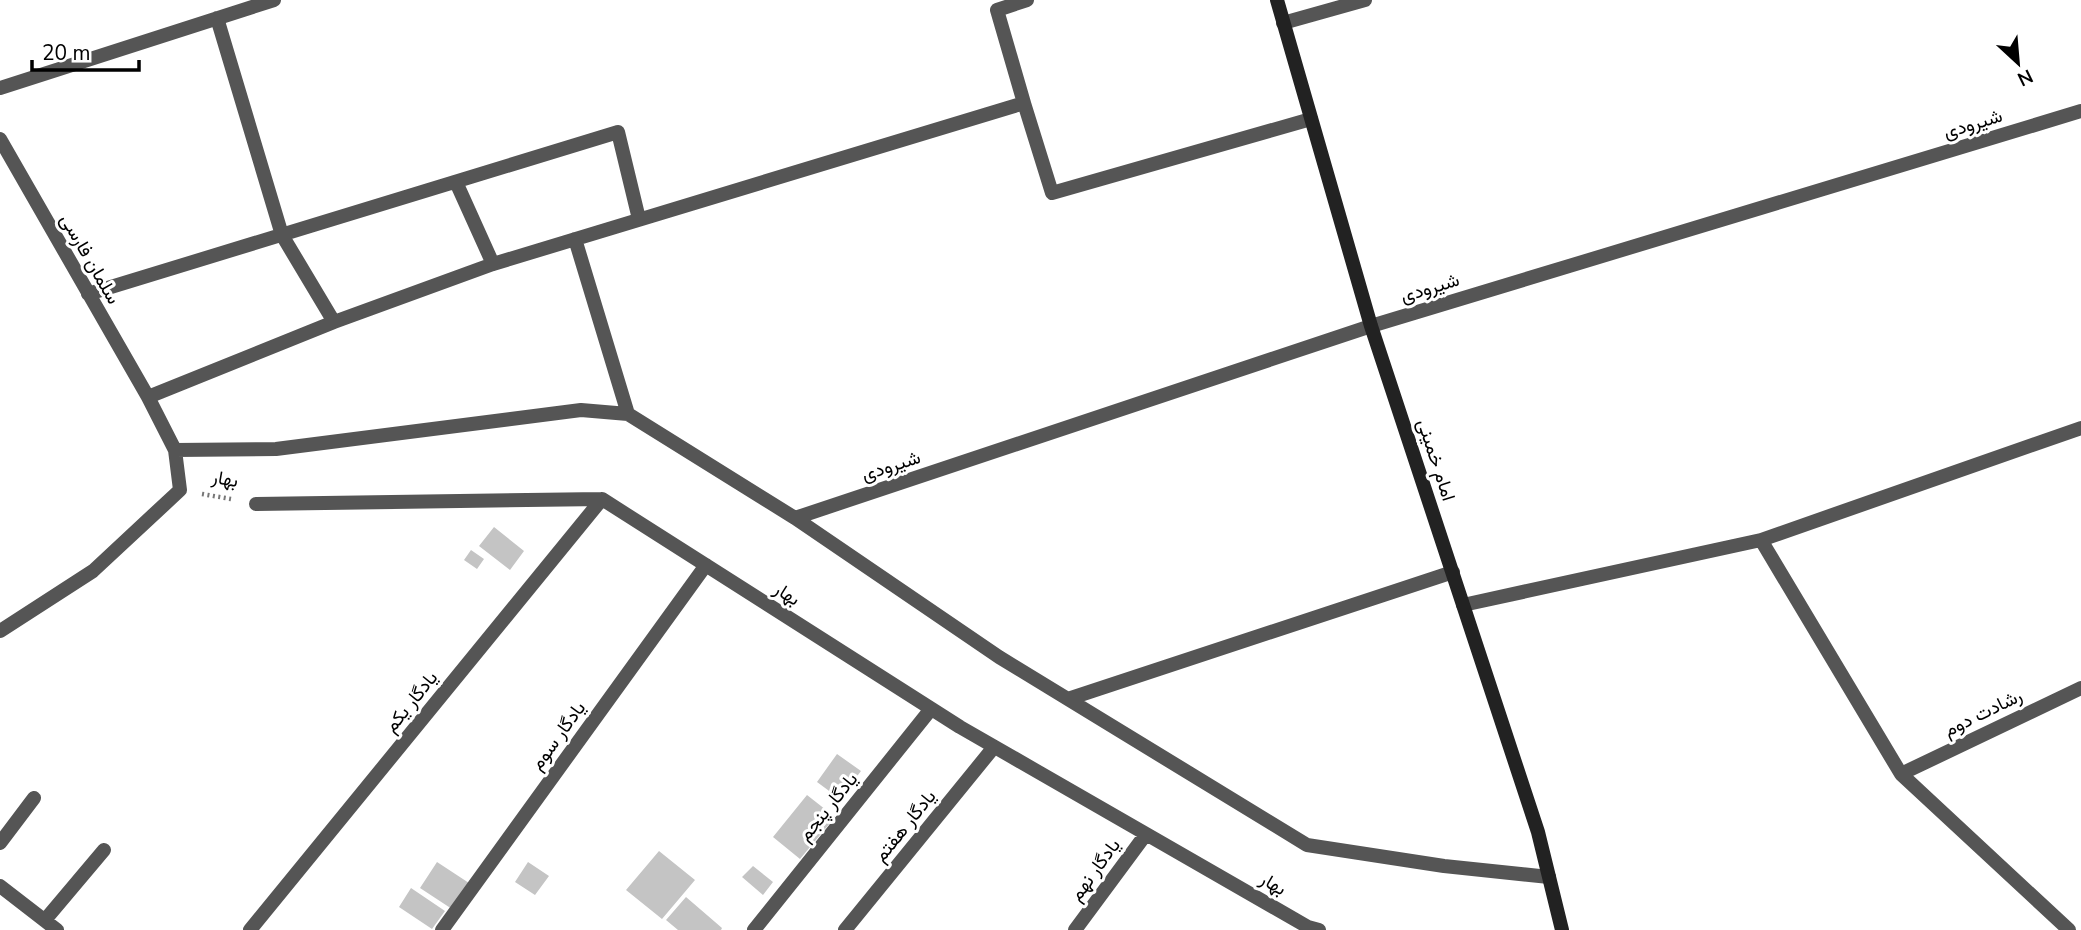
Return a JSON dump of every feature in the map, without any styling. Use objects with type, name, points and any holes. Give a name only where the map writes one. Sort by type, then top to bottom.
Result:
[{"type":"street","points":[[0,88],[274,0]]},
{"type":"street","points":[[1027,0],[997,10],[1052,193],[1311,119]]},
{"type":"street","name":"امام خمینی","points":[[1277,0],[1371,326],[1538,832],[1562,930]]},
{"type":"street","points":[[1283,23],[1365,0]]},
{"type":"street","points":[[217,18],[282,235],[334,322]]},
{"type":"street","points":[[148,397],[334,322],[493,264],[1024,103]]},
{"type":"street","name":"شیرودی","points":[[795,518],[1371,326],[2081,111]]},
{"type":"street","points":[[88,294],[618,131],[639,219]]},
{"type":"street","name":"سلمان فارسی","points":[[0,139],[148,397],[175,450]]},
{"type":"street","points":[[456,182],[493,264]]},
{"type":"street","points":[[575,239],[628,414]]},
{"type":"street","points":[[0,631],[93,571],[180,491],[175,450],[276,449],[581,410],[628,414],[795,518],[999,657],[1307,845],[1444,866],[1549,877]]},
{"type":"street","points":[[1463,605],[1761,540],[2081,428]]},
{"type":"street","name":"بهار","points":[[256,504],[602,499],[932,709],[1311,929]]},
{"type":"street","name":"یادگار یکم","points":[[250,930],[602,499]]},
{"type":"street","points":[[1761,540],[1901,774],[2069,930]]},
{"type":"street","name":"یادگار سوم","points":[[442,930],[706,565]]},
{"type":"street","points":[[1068,699],[1453,572]]},
{"type":"street","name":"رشادت دوم","points":[[1901,774],[2081,688]]},
{"type":"street","name":"یادگار پنجم","points":[[754,930],[932,709]]},
{"type":"street","name":"یادگار هفتم","points":[[845,930],[995,747]]},
{"type":"street","points":[[0,843],[34,798]]},
{"type":"street","name":"یادگار نهم","points":[[1075,930],[1146,834]]},
{"type":"street","points":[[44,920],[104,850]]},
{"type":"street","points":[[0,886],[57,930]]},
{"type":"path","name":"بهار","points":[[180,491],[256,504]]},
{"type":"building","points":[[494,527],[524,551],[510,570],[479,546]]},
{"type":"building","points":[[471,550],[484,559],[477,569],[464,560]]},
{"type":"building","points":[[837,754],[861,771],[840,799],[817,782]]},
{"type":"building","points":[[807,795],[835,817],[800,859],[773,837]]},
{"type":"building","points":[[659,851],[695,880],[662,919],[626,890]]},
{"type":"building","points":[[437,862],[469,883],[452,909],[420,888]]},
{"type":"building","points":[[528,862],[549,876],[535,895],[515,882]]},
{"type":"building","points":[[753,866],[773,882],[763,895],[742,877]]},
{"type":"building","points":[[411,888],[445,911],[432,929],[399,907]]},
{"type":"building","points":[[686,897],[722,928],[721,930],[678,930],[666,920]]}]
